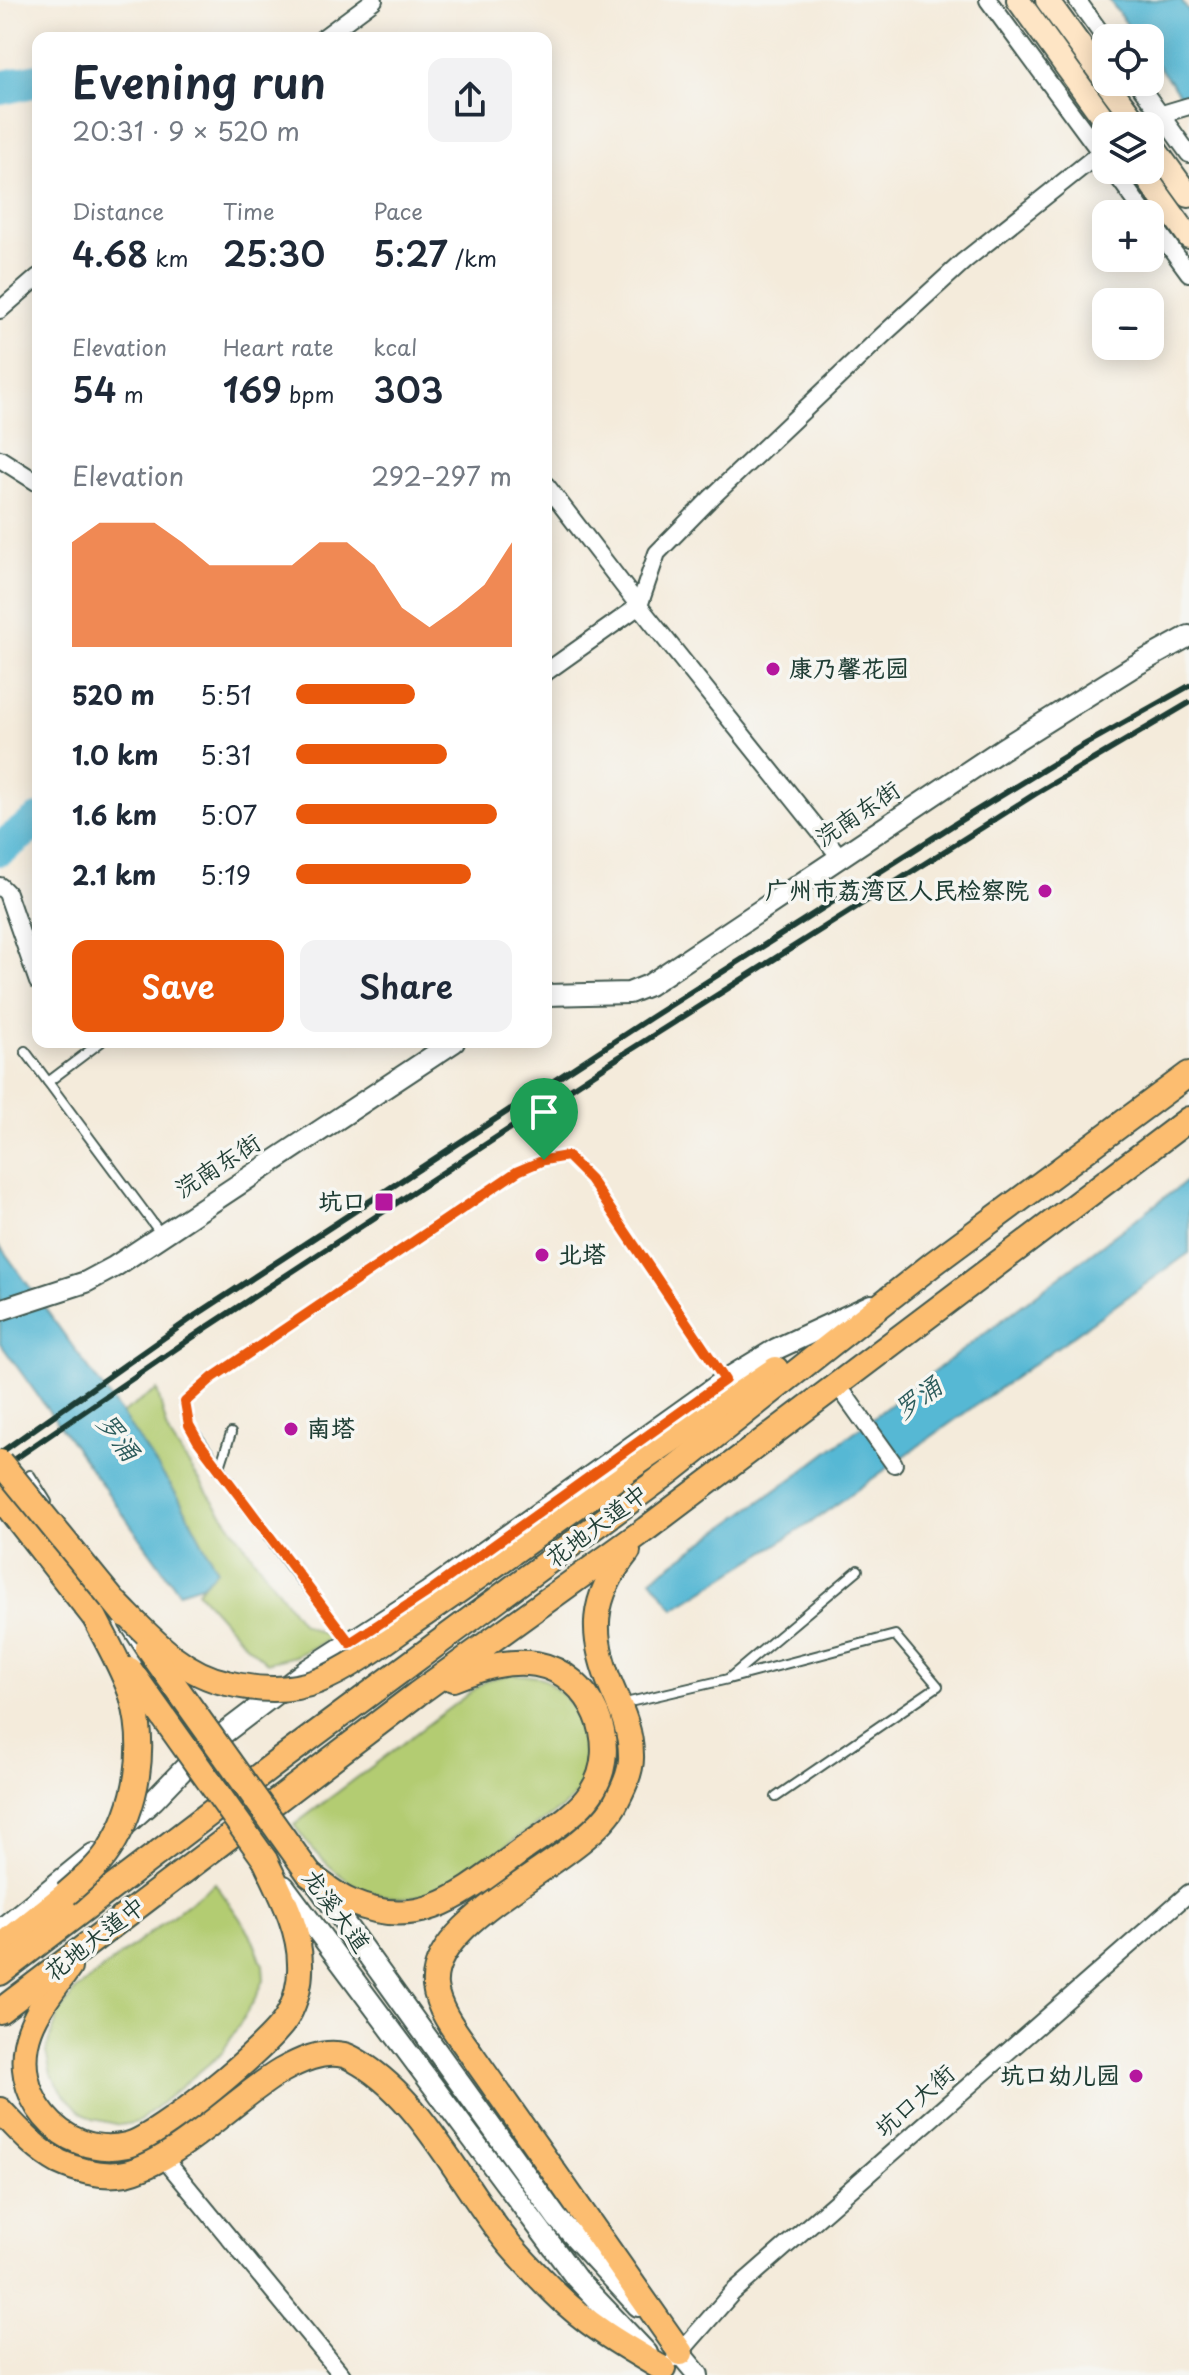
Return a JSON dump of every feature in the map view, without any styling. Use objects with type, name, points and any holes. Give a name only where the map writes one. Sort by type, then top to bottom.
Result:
[{"type":"main road","points":[[1018,0],[1099,112]]},
{"type":"main road","points":[[1047,0],[1092,63]]},
{"type":"main road","points":[[1164,164],[1189,196]]},
{"type":"main road","points":[[1138,184],[1189,237]]},
{"type":"main road","name":"花地大道中","points":[[0,1973],[276,1763],[672,1470],[934,1263],[1189,1074]]},
{"type":"main road","name":"花地大道中","points":[[0,2011],[417,1694],[646,1529],[1189,1119]]},
{"type":"main road","points":[[116,1603],[167,1654],[190,1670],[225,1683],[253,1688],[284,1688],[318,1681],[421,1617],[630,1468],[934,1263]]},
{"type":"main road","name":"龙溪大道","points":[[0,1462],[116,1603],[310,1875]]},
{"type":"main road","name":"龙溪大道","points":[[0,1497],[95,1618],[265,1860]]},
{"type":"main road","points":[[646,1529],[613,1569],[596,1610],[597,1641],[627,1729],[632,1754],[624,1784],[601,1823],[577,1845],[462,1928],[441,1957],[435,1987],[441,2004],[465,2045],[667,2368]]},
{"type":"main road","points":[[0,1947],[66,1894],[109,1850],[126,1814],[137,1778],[139,1726],[131,1695],[95,1618]]},
{"type":"main road","points":[[310,1875],[348,1901],[396,1915],[432,1908],[456,1898],[569,1816],[592,1792],[605,1756],[601,1724],[586,1695],[556,1670],[536,1664],[496,1665],[467,1673],[417,1694]]},
{"type":"main road","points":[[83,1948],[51,1993],[30,2030],[25,2056],[26,2079],[33,2102],[47,2120],[64,2134],[104,2147],[128,2145],[170,2122],[236,2069],[268,2041],[288,2016],[298,1990],[301,1965],[299,1947],[286,1905],[265,1860]]},
{"type":"main road","points":[[0,2110],[34,2145],[58,2162],[80,2170],[119,2175],[162,2156],[292,2065],[314,2056],[345,2054],[377,2074],[403,2098],[506,2240],[555,2293],[595,2329],[667,2368]]},
{"type":"street","points":[[331,32],[373,0]]},
{"type":"street","points":[[988,0],[1092,137]]},
{"type":"street","points":[[1077,0],[1094,24]]},
{"type":"street","points":[[1163,112],[1189,106]]},
{"type":"street","points":[[1164,120],[1189,154]]},
{"type":"street","points":[[552,668],[639,606],[657,553],[883,335],[964,261],[1092,162]]},
{"type":"street","points":[[1164,239],[1189,273]]},
{"type":"street","points":[[0,310],[32,282]]},
{"type":"street","points":[[0,459],[32,479]]},
{"type":"street","points":[[552,493],[840,857]]},
{"type":"street","name":"浣南东街","points":[[552,995],[629,993],[649,985],[1063,709],[1189,636]]},
{"type":"street","points":[[4,890],[32,966]]},
{"type":"street","name":"浣南东街","points":[[0,1310],[57,1293],[114,1267],[445,1048]]},
{"type":"street","points":[[0,1930],[154,1800],[202,1750],[307,1670],[428,1592],[725,1380],[776,1349],[876,1302]]},
{"type":"street","points":[[837,1384],[894,1464]]},
{"type":"street","name":"龙溪大道","points":[[265,1860],[576,2278],[667,2368]]},
{"type":"street","name":"龙溪大道","points":[[310,1875],[667,2368]]},
{"type":"street","name":"坑口大街","points":[[667,2368],[732,2293],[1189,1893]]},
{"type":"street","points":[[162,2156],[342,2375]]},
{"type":"street","points":[[667,2368],[698,2375]]},
{"type":"lane","points":[[48,1082],[93,1048]]},
{"type":"lane","points":[[25,1051],[161,1235]]},
{"type":"lane","points":[[350,1643],[219,1470],[189,1425],[185,1402],[212,1378],[518,1171],[544,1160],[567,1156],[590,1179],[725,1380]]},
{"type":"lane","points":[[219,1470],[231,1433]]},
{"type":"lane","points":[[30,1475],[202,1750]]},
{"type":"lane","points":[[728,1679],[858,1570]]},
{"type":"lane","points":[[601,1724],[619,1705],[895,1635],[938,1686],[776,1797]]},
{"type":"green space","points":[[157,1390],[169,1435],[216,1505],[302,1624],[332,1638],[295,1656],[267,1663],[240,1639],[197,1591],[217,1570],[179,1498],[121,1414]]},
{"type":"green space","points":[[512,1674],[544,1679],[573,1706],[589,1739],[588,1775],[584,1785],[569,1802],[464,1878],[447,1888],[422,1896],[378,1894],[341,1876],[294,1825],[487,1680]]},
{"type":"green space","points":[[215,1883],[250,1933],[263,1965],[264,1980],[255,1999],[222,2053],[138,2122],[121,2125],[93,2119],[64,2094],[51,2074],[46,2052],[59,2013],[76,1990]]},
{"type":"water","points":[[1109,0],[1181,0],[1189,11],[1189,107],[1164,74],[1164,24],[1127,24]]},
{"type":"water","name":"罗涌","points":[[1189,1179],[1189,1253],[809,1524],[674,1609],[651,1579],[801,1472]]},
{"type":"water","name":"罗涌","points":[[0,1246],[179,1498],[217,1570],[204,1584],[179,1592],[0,1343]]},
{"type":"waterway","points":[[0,88],[32,81]]},
{"type":"waterway","points":[[0,849],[32,825]]},
{"type":"railway","points":[[0,1453],[196,1315],[650,1018],[961,820],[1082,746],[1189,686]]},
{"type":"railway","points":[[0,1469],[206,1328],[613,1061],[1035,794],[1189,703]]},
{"type":"place","name":"康乃馨花园","points":[[773,669]]},
{"type":"place","name":"广州市荔湾区人民检察院","points":[[1045,891]]},
{"type":"place","name":"坑口","points":[[384,1202]]},
{"type":"place","name":"北塔","points":[[542,1255]]},
{"type":"place","name":"南塔","points":[[291,1429]]},
{"type":"place","name":"坑口幼儿园","points":[[1136,2076]]},
{"type":"route","points":[[567,1156],[590,1179],[725,1380],[428,1592],[350,1643],[198,1441],[189,1425],[185,1402],[212,1378],[518,1171],[544,1160],[567,1156]]}]
